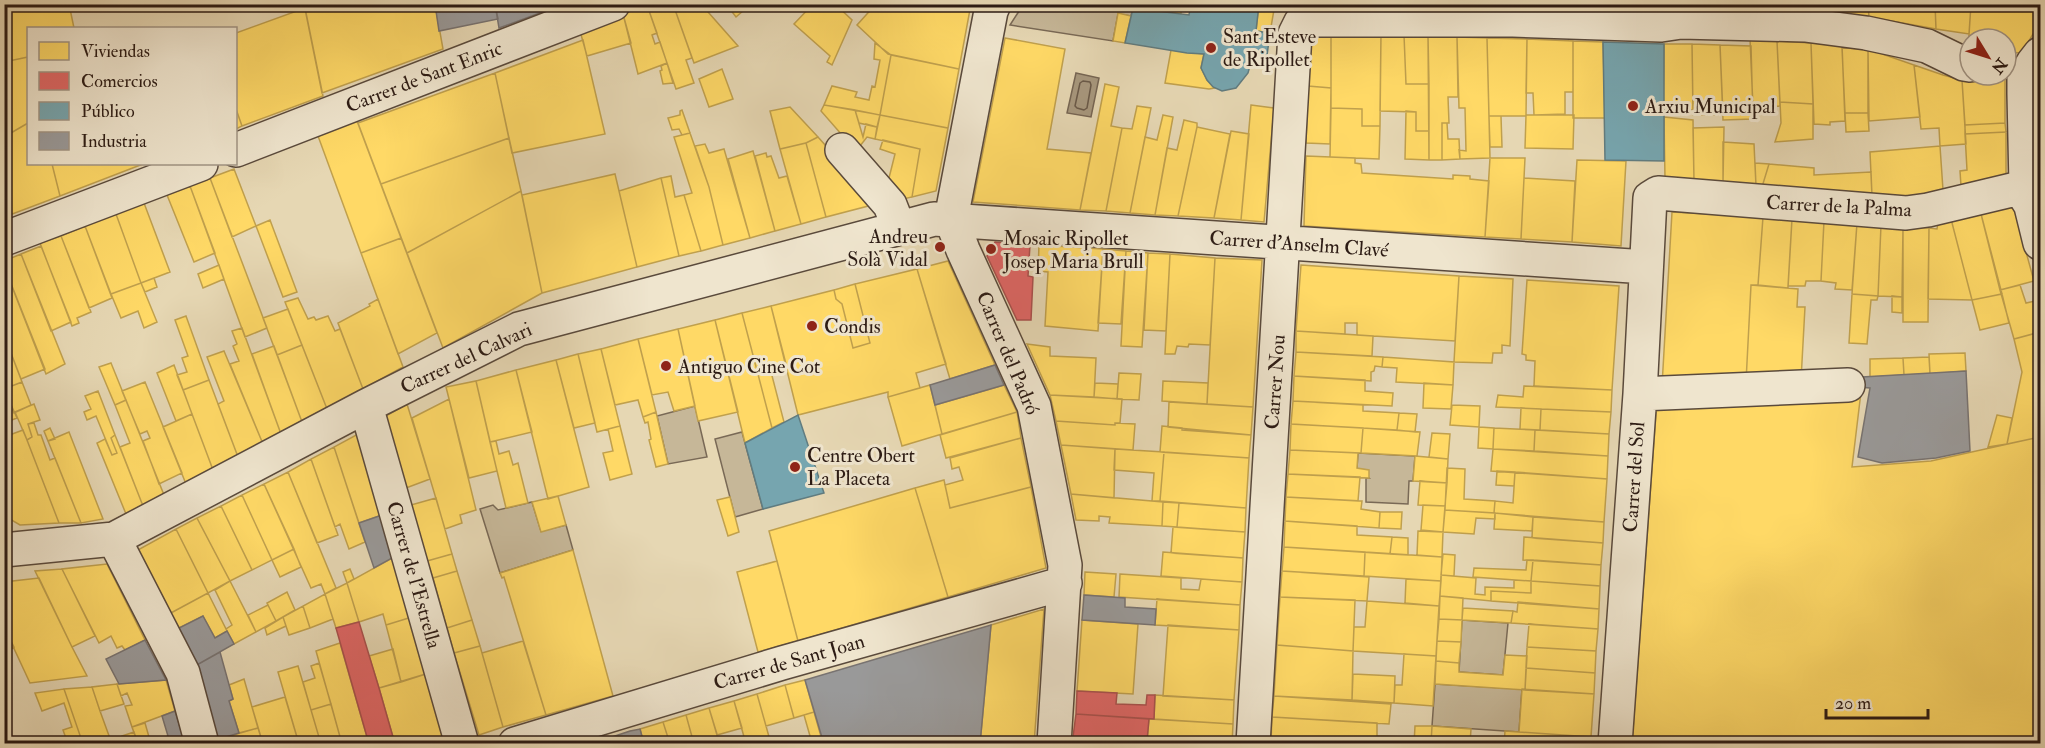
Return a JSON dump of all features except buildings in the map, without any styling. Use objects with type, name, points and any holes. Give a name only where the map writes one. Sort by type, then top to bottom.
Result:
[{"type":"street","name":"Carrer de Sant Enric","points":[[237,150],[613,4]]},
{"type":"street","points":[[951,219],[990,11],[994,4]]},
{"type":"street","points":[[1805,15],[1866,33],[1927,46],[1958,61]]},
{"type":"street","name":"Carrer Nou","points":[[1252,744],[1295,34],[1301,22],[1315,20],[1513,21],[1661,25],[1805,15]]},
{"type":"street","points":[[2030,62],[2024,78],[2025,171],[2030,204],[2040,243]]},
{"type":"street","points":[[842,150],[890,205],[899,228]]},
{"type":"street","points":[[4,239],[198,165]]},
{"type":"street","name":"Carrer de la Palma","points":[[1650,210],[1650,198],[1658,194],[1906,213],[2020,188],[2030,204]]},
{"type":"street","name":"Carrer del Sol","points":[[1615,744],[1640,394],[1650,210]]},
{"type":"street","name":"Carrer del Calvari","points":[[4,550],[114,539],[366,406],[519,329],[934,219],[951,219]]},
{"type":"street","name":"Carrer d'Anselm Clavé","points":[[951,219],[1646,267]]},
{"type":"street","name":"Carrer del Padró","points":[[951,219],[1034,406],[1065,564],[1054,744]]},
{"type":"street","points":[[1640,394],[1848,385]]},
{"type":"street","name":"Carrer de l'Estrella","points":[[366,406],[462,744]]},
{"type":"street","points":[[114,539],[183,673],[202,744]]},
{"type":"street","name":"Carrer de Sant Joan","points":[[515,744],[782,663],[1065,584]]},
{"type":"shaded area","points":[[1138,4],[1140,9],[1133,8],[1131,16],[1118,14],[1113,41],[1010,25],[1023,5]]},
{"type":"shaded area","points":[[695,406],[707,457],[668,464],[657,416]]},
{"type":"shaded area","points":[[742,432],[763,509],[735,517],[715,439]]},
{"type":"shaded area","points":[[1358,453],[1415,456],[1413,481],[1409,481],[1408,504],[1366,502],[1366,478],[1369,478],[1357,468]]},
{"type":"shaded area","points":[[532,502],[541,531],[566,525],[573,550],[500,573],[480,509],[493,505],[498,510]]},
{"type":"shaded area","points":[[1462,620],[1508,623],[1503,675],[1459,672]]},
{"type":"shaded area","points":[[1435,684],[1522,689],[1519,732],[1432,726]]},
{"type":"water","points":[[1076,73],[1099,78],[1091,117],[1067,113]]},
{"type":"place","name":"Sant Esteve de Ripollet","points":[[1211,48]]},
{"type":"place","name":"Arxiu Municipal","points":[[1633,106]]},
{"type":"place","name":"Andreu Solà Vidal","points":[[940,247]]},
{"type":"place","name":"Mosaic Ripollet Josep Maria Brull","points":[[991,249]]},
{"type":"place","name":"Condis","points":[[812,326]]},
{"type":"place","name":"Antiguo Cine Cot","points":[[666,366]]},
{"type":"place","name":"Centre Obert La Placeta","points":[[795,467]]}]
